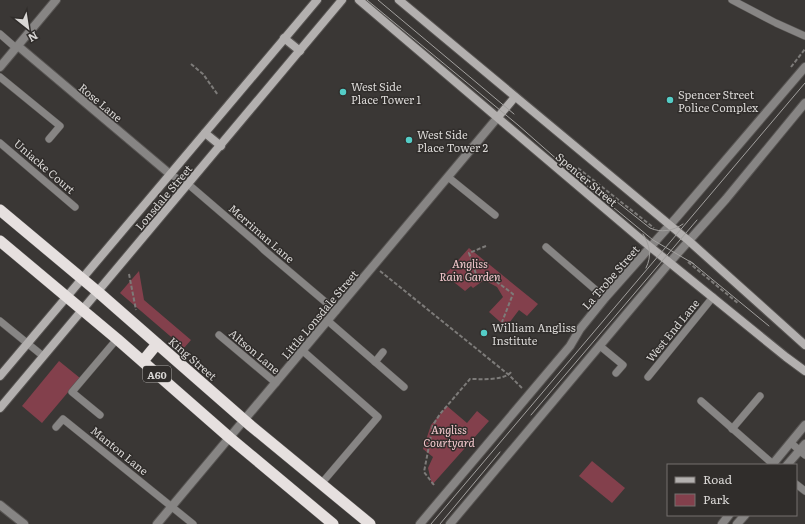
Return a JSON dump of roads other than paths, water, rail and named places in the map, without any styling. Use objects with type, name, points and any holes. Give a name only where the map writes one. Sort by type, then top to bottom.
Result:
[{"type":"highway","name":"King Street","points":[[0,210],[82,278],[245,421],[370,524]]},
{"type":"highway","name":"A60","points":[[0,241],[333,524]]},
{"type":"highway","points":[[143,361],[157,344]]},
{"type":"main road","name":"Lonsdale Street","points":[[1,372],[28,343],[317,0]]},
{"type":"main road","name":"Lonsdale Street","points":[[0,408],[342,0]]},
{"type":"main road","name":"Spencer Street","points":[[359,0],[651,247],[805,371]]},
{"type":"main road","name":"Spencer Street","points":[[399,0],[689,241],[805,345]]},
{"type":"main road","points":[[284,38],[300,51]]},
{"type":"main road","points":[[498,118],[515,97]]},
{"type":"main road","points":[[205,133],[221,146]]},
{"type":"street","points":[[0,67],[56,0]]},
{"type":"street","name":"Rose Lane","points":[[17,47],[171,174]]},
{"type":"street","name":"La Trobe Street","points":[[420,524],[570,346],[580,330],[605,298],[670,226],[805,67]]},
{"type":"street","points":[[450,524],[805,103]]},
{"type":"street","points":[[795,116],[805,116]]},
{"type":"street","name":"Little Lonsdale Street","points":[[157,524],[498,118]]},
{"type":"street","points":[[774,464],[805,425]]},
{"type":"street","points":[[788,464],[803,450]]},
{"type":"street","points":[[0,505],[24,524]]},
{"type":"street","points":[[737,524],[744,516]]},
{"type":"lane","points":[[732,0],[805,36]]},
{"type":"lane","points":[[0,34],[17,47]]},
{"type":"lane","points":[[0,77],[60,126],[49,139]]},
{"type":"lane","name":"Uniacke Court","points":[[0,143],[75,207]]},
{"type":"lane","name":"Merriman Lane","points":[[171,174],[188,184],[336,311]]},
{"type":"lane","points":[[448,177],[495,215]]},
{"type":"lane","points":[[546,246],[605,298]]},
{"type":"lane","name":"West End Lane","points":[[648,377],[713,297]]},
{"type":"lane","points":[[0,321],[43,356]]},
{"type":"lane","points":[[328,321],[404,386]]},
{"type":"lane","name":"Altson Lane","points":[[219,335],[276,383]]},
{"type":"lane","points":[[100,415],[72,392],[117,339]]},
{"type":"lane","points":[[600,346],[622,365],[616,373]]},
{"type":"lane","points":[[303,351],[378,418],[321,484]]},
{"type":"lane","points":[[375,362],[383,352]]},
{"type":"lane","points":[[732,429],[760,396]]},
{"type":"lane","points":[[701,401],[772,464]]},
{"type":"lane","name":"Manton Lane","points":[[56,427],[63,418],[172,506]]},
{"type":"lane","points":[[790,443],[803,450]]},
{"type":"lane","points":[[797,485],[805,491]]},
{"type":"lane","points":[[172,506],[194,524]]},
{"type":"tram line","points":[[367,0],[518,125],[585,184],[653,240],[694,264]]},
{"type":"tram line","points":[[378,0],[514,114]]},
{"type":"tram line","points":[[431,524],[805,83]]},
{"type":"tram line","points":[[579,172],[650,228],[654,230],[667,230],[683,224]]},
{"type":"tram line","points":[[531,415],[697,220]]},
{"type":"tram line","points":[[643,234],[647,242],[650,255],[646,268]]},
{"type":"tram line","points":[[690,261],[769,326]]},
{"type":"tram line","points":[[440,524],[500,452]]},
{"type":"place","name":"West Side Place Tower 1","points":[[343,92]]},
{"type":"place","name":"Spencer Street Police Complex","points":[[670,100]]},
{"type":"place","name":"West Side Place Tower 2","points":[[409,140]]},
{"type":"place","name":"William Angliss Institute","points":[[484,333]]},
{"type":"park label","name":"Angliss Rain Garden","points":[[470,269]]},
{"type":"park label","name":"Angliss Courtyard","points":[[449,435]]}]
